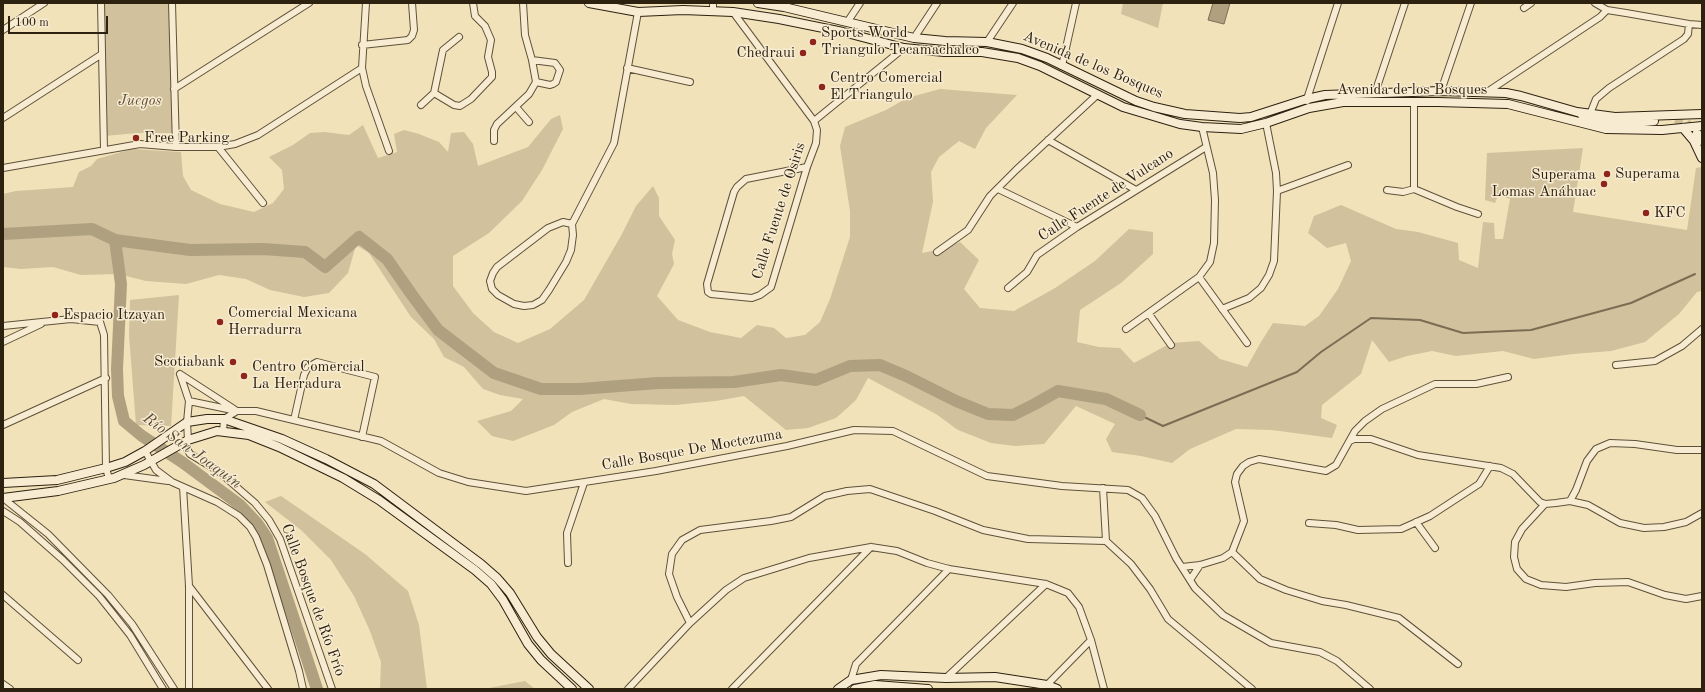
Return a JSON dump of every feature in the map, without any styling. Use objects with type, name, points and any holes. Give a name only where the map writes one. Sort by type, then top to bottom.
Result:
[{"type":"main road","name":"Avenida de los Bosques","points":[[589,3],[638,12],[713,7],[843,32],[904,48],[944,52],[982,52],[1018,58],[1040,66],[1123,107],[1180,124],[1202,127],[1241,129],[1266,123],[1309,108],[1343,102],[1482,102],[1508,104],[1606,129],[1700,129]]},
{"type":"main road","name":"Avenida de los Bosques","points":[[758,3],[785,5],[914,38],[944,41],[987,42],[1034,52],[1136,101],[1185,114],[1226,118],[1251,117],[1307,99],[1325,95],[1441,91],[1487,92],[1521,96],[1577,112],[1622,117],[1702,114]]},
{"type":"main road","points":[[1577,112],[1593,120],[1612,124],[1675,120]]},
{"type":"main road","points":[[1683,128],[1694,141],[1702,158]]},
{"type":"main road","points":[[1700,129],[1702,141]]},
{"type":"main road","points":[[3,483],[57,480],[125,462],[145,451],[187,422],[207,419],[224,419],[282,439],[326,459],[374,484],[481,564],[497,578],[510,593],[537,637],[551,654],[589,689]]},
{"type":"main road","points":[[3,498],[58,491],[109,479],[150,461],[188,440],[217,431],[249,435],[279,447],[344,478],[379,500],[475,570],[504,600],[528,644],[541,660],[572,689]]},
{"type":"main road","points":[[838,689],[851,680],[881,675],[946,678],[995,677],[1057,689]]},
{"type":"main road","points":[[855,689],[875,685],[928,689]]},
{"type":"street","points":[[3,30],[44,3]]},
{"type":"street","points":[[101,3],[104,150]]},
{"type":"street","points":[[172,3],[176,147]]},
{"type":"street","points":[[174,89],[310,3]]},
{"type":"street","points":[[366,3],[362,45],[362,68],[366,86],[389,151]]},
{"type":"street","points":[[362,45],[408,40],[412,36],[414,30],[412,3]]},
{"type":"street","points":[[434,93],[454,105],[460,106],[471,99],[492,77],[488,57],[492,40],[485,26],[475,16],[473,3]]},
{"type":"street","points":[[494,141],[494,130],[497,124],[530,94],[536,82],[525,35],[523,3]]},
{"type":"street","points":[[848,21],[860,3]]},
{"type":"street","points":[[914,38],[937,3]]},
{"type":"street","points":[[987,42],[1013,3]]},
{"type":"street","points":[[1062,66],[1076,3]]},
{"type":"street","points":[[1309,108],[1307,99],[1338,3]]},
{"type":"street","points":[[1376,93],[1405,3]]},
{"type":"street","points":[[1441,91],[1471,3]]},
{"type":"street","points":[[1524,8],[1531,3]]},
{"type":"street","points":[[1595,3],[1607,10],[1689,24],[1702,24]]},
{"type":"street","points":[[1487,92],[1600,17],[1607,10]]},
{"type":"street","points":[[572,224],[563,222],[548,228],[497,267],[490,281],[492,289],[498,295],[509,301],[524,306],[533,305],[542,300],[566,262],[570,250],[572,224],[614,143],[638,12]]},
{"type":"street","name":"Calle Fuente de Osiris","points":[[734,12],[814,121],[817,130],[816,143],[807,167],[771,287],[760,295],[752,298],[711,294],[708,292],[707,284],[734,192],[737,187],[746,180],[807,167]]},
{"type":"street","points":[[1590,114],[1596,99],[1609,88],[1684,40],[1688,34],[1689,24]]},
{"type":"street","points":[[422,105],[434,93],[443,50],[459,37]]},
{"type":"street","points":[[814,121],[904,48]]},
{"type":"street","points":[[3,118],[102,54]]},
{"type":"street","points":[[532,60],[555,63],[560,70],[554,84],[550,85],[536,82]]},
{"type":"street","points":[[3,168],[140,144],[176,147],[218,147],[235,144],[258,135],[362,68]]},
{"type":"street","points":[[627,68],[690,82]]},
{"type":"street","points":[[937,252],[968,230],[990,196],[1097,95]]},
{"type":"street","points":[[1414,102],[1412,184],[1414,189]]},
{"type":"street","points":[[516,107],[529,122]]},
{"type":"street","points":[[1222,309],[1249,298],[1261,288],[1269,275],[1274,261],[1277,191],[1276,173],[1266,123]]},
{"type":"street","points":[[1126,329],[1199,277],[1210,262],[1214,243],[1215,200],[1213,173],[1202,127]]},
{"type":"street","points":[[1048,140],[1136,190]]},
{"type":"street","points":[[218,147],[263,203]]},
{"type":"street","name":"Calle Fuente de Vulcano","points":[[1008,288],[1027,272],[1037,255],[1077,227],[1206,147]]},
{"type":"street","points":[[1277,191],[1348,165]]},
{"type":"street","points":[[998,189],[1077,227]]},
{"type":"street","points":[[1386,190],[1403,192],[1414,189],[1478,214]]},
{"type":"street","points":[[1199,277],[1247,343]]},
{"type":"street","points":[[1148,314],[1171,345]]},
{"type":"street","points":[[3,326],[71,319],[100,322],[104,335],[106,378],[106,468],[109,479]]},
{"type":"street","points":[[3,342],[44,322]]},
{"type":"street","points":[[1616,365],[1654,361],[1682,346],[1702,329]]},
{"type":"street","points":[[294,420],[304,375],[308,367],[317,362],[374,377],[362,436]]},
{"type":"street","points":[[188,440],[187,422],[189,401],[180,374],[237,411],[224,419],[223,432]]},
{"type":"street","points":[[1182,567],[1200,565],[1223,558],[1232,552],[1244,521],[1235,482],[1237,474],[1243,466],[1249,462],[1259,459],[1326,471],[1336,465],[1355,431],[1365,421],[1382,409],[1435,384],[1476,384],[1508,377]]},
{"type":"street","points":[[3,425],[106,378]]},
{"type":"street","name":"Calle Bosque De Moctezuma","points":[[189,401],[237,411],[256,411],[381,441],[439,473],[468,482],[526,491],[787,446],[854,430],[893,431],[988,476],[1062,486],[1128,490],[1142,498],[1155,516],[1195,588],[1223,615],[1271,642],[1320,652],[1337,661],[1370,689]]},
{"type":"street","points":[[1350,441],[1354,439],[1371,439],[1418,456],[1501,468],[1513,474],[1540,502],[1545,504],[1570,501],[1588,505],[1620,523],[1644,528],[1664,527],[1686,522],[1702,513]]},
{"type":"street","name":"Calle Bosque de Río Frío","points":[[188,440],[186,447],[190,454],[218,471],[255,503],[270,520],[280,539],[332,689]]},
{"type":"street","points":[[1570,501],[1576,490],[1587,461],[1596,449],[1610,444],[1635,444],[1677,450],[1702,450]]},
{"type":"street","name":"Calle Bosque de Río Frío","points":[[145,451],[156,470],[172,482],[217,502],[239,516],[250,527],[256,537],[267,565],[299,671],[302,689]]},
{"type":"street","points":[[1309,523],[1336,525],[1358,530],[1401,529],[1430,516],[1479,484],[1490,466]]},
{"type":"street","points":[[122,474],[172,482]]},
{"type":"street","points":[[568,563],[567,533],[584,482]]},
{"type":"street","points":[[183,487],[189,586],[189,689]]},
{"type":"street","points":[[1103,488],[1106,541]]},
{"type":"street","points":[[690,623],[677,597],[669,574],[672,554],[682,540],[700,530],[771,522],[791,517],[825,496],[847,491],[870,489],[935,511],[983,530],[1028,539],[1106,541],[1131,564],[1150,589],[1168,619],[1252,689]]},
{"type":"street","points":[[3,498],[48,534],[108,595],[132,624],[174,689]]},
{"type":"street","points":[[1545,504],[1522,529],[1515,542],[1514,557],[1517,569],[1526,579],[1541,585],[1566,587],[1595,583],[1628,582],[1665,595],[1686,599],[1702,596]]},
{"type":"street","points":[[3,511],[26,527],[63,560],[99,596],[130,636],[163,689]]},
{"type":"street","points":[[1416,522],[1435,548]]},
{"type":"street","points":[[732,689],[871,547]]},
{"type":"street","points":[[628,689],[690,623],[726,590],[744,578],[809,558],[871,547],[897,551],[927,563],[950,569],[1046,584],[1068,593],[1079,607],[1104,689]]},
{"type":"street","points":[[1232,552],[1260,578],[1286,590],[1322,601],[1346,604],[1399,618],[1458,664]]},
{"type":"street","points":[[1190,580],[1200,565]]},
{"type":"street","points":[[851,680],[856,664],[950,569]]},
{"type":"street","points":[[946,678],[1046,584]]},
{"type":"street","points":[[189,586],[268,689]]},
{"type":"street","points":[[3,595],[78,660]]},
{"type":"street","points":[[1045,687],[1090,640]]},
{"type":"street","points":[[146,662],[152,656]]},
{"type":"street","points":[[3,684],[10,689]]},
{"type":"green space","name":"Juegos","points":[[102,3],[171,3],[174,133],[137,133],[105,136]]},
{"type":"green space","points":[[1123,3],[1163,3],[1158,28],[1121,14]]},
{"type":"green space","points":[[940,89],[1017,95],[986,128],[975,149],[959,141],[939,157],[931,172],[933,202],[922,253],[942,249],[960,242],[979,260],[964,289],[980,308],[1014,311],[1055,288],[1095,261],[1129,229],[1153,232],[1153,254],[1121,283],[1080,310],[1077,342],[1099,347],[1120,348],[1134,363],[1171,343],[1199,341],[1220,359],[1247,367],[1273,323],[1305,326],[1319,316],[1338,289],[1351,261],[1346,243],[1327,248],[1308,233],[1314,216],[1341,205],[1396,229],[1418,232],[1458,243],[1459,260],[1478,268],[1483,222],[1494,223],[1495,239],[1503,239],[1510,199],[1498,195],[1495,203],[1485,200],[1487,153],[1583,148],[1573,212],[1687,230],[1696,168],[1702,167],[1702,291],[1697,292],[1679,314],[1645,342],[1611,351],[1534,359],[1503,351],[1456,356],[1432,351],[1407,356],[1389,362],[1372,340],[1361,374],[1322,405],[1321,418],[1337,425],[1332,438],[1272,430],[1236,429],[1190,449],[1172,463],[1141,456],[1112,452],[1106,439],[1115,424],[1076,406],[1044,444],[1015,446],[991,443],[958,430],[936,414],[868,378],[856,400],[836,418],[808,428],[786,430],[744,396],[716,401],[675,405],[631,404],[604,399],[572,412],[554,425],[513,441],[492,436],[477,421],[511,411],[523,399],[500,395],[483,389],[464,367],[444,357],[434,339],[411,317],[369,253],[356,245],[348,273],[329,293],[304,297],[270,290],[246,279],[219,275],[186,284],[146,281],[118,274],[81,275],[53,267],[21,269],[3,267],[3,194],[16,191],[73,187],[79,172],[91,166],[97,159],[132,149],[181,152],[183,176],[191,190],[220,204],[254,212],[273,203],[284,189],[282,170],[269,157],[293,145],[310,133],[324,132],[349,135],[363,125],[378,158],[397,152],[394,134],[404,130],[439,142],[448,152],[451,133],[464,132],[473,144],[478,166],[528,147],[551,119],[560,115],[563,129],[542,170],[522,201],[489,233],[453,256],[453,286],[473,313],[494,332],[518,343],[550,329],[584,300],[622,234],[636,206],[653,186],[659,198],[659,216],[675,240],[672,254],[674,264],[657,296],[678,320],[710,332],[741,338],[757,325],[774,328],[786,338],[805,335],[820,322],[830,299],[850,237],[850,211],[840,146],[845,127],[886,110],[907,98]]},
{"type":"green space","points":[[179,295],[171,426],[136,425],[129,335],[130,300]]},
{"type":"green space","points":[[281,496],[365,554],[408,591],[419,625],[427,689],[380,689],[381,662],[370,631],[354,596],[331,560],[301,530],[265,502]]},
{"type":"green space","points":[[525,681],[535,689],[487,689],[489,688]]},
{"type":"shaded area","points":[[1213,3],[1230,3],[1224,24],[1208,20]]},
{"type":"waterway","points":[[3,234],[92,229],[115,240],[190,250],[263,249],[305,252],[325,267],[359,237],[387,259],[438,330],[494,373],[541,389],[580,389],[658,383],[734,382],[781,375],[816,380],[850,366],[880,365],[956,401],[988,414],[1013,415],[1058,391],[1106,399],[1140,415]]},
{"type":"waterway","name":"Río San Joaquín","points":[[115,240],[121,284],[117,369],[118,396],[124,421],[142,436],[182,462],[240,505],[257,523],[267,538],[317,689]]},
{"type":"waterway","points":[[1140,415],[1163,426],[1297,372],[1321,352],[1371,318],[1420,320],[1463,333],[1531,330],[1631,303],[1695,274]]},
{"type":"tunnel","points":[[1675,120],[1686,122],[1695,131]]},
{"type":"place","name":"Sports World Triangulo Tecamachalco","points":[[813,42]]},
{"type":"place","name":"Chedraui","points":[[803,53]]},
{"type":"place","name":"Centro Comercial El Triangulo","points":[[822,87]]},
{"type":"place","name":"Free Parking","points":[[136,138]]},
{"type":"place","name":"Superama","points":[[1607,174]]},
{"type":"place","name":"Superama Lomas Anáhuac","points":[[1604,184]]},
{"type":"place","name":"KFC","points":[[1646,213]]},
{"type":"place","name":"Espacio Itzayan","points":[[55,315]]},
{"type":"place","name":"Comercial Mexicana Herradurra","points":[[220,322]]},
{"type":"place","name":"Scotiabank","points":[[233,362]]},
{"type":"place","name":"Centro Comercial La Herradura","points":[[244,376]]}]
